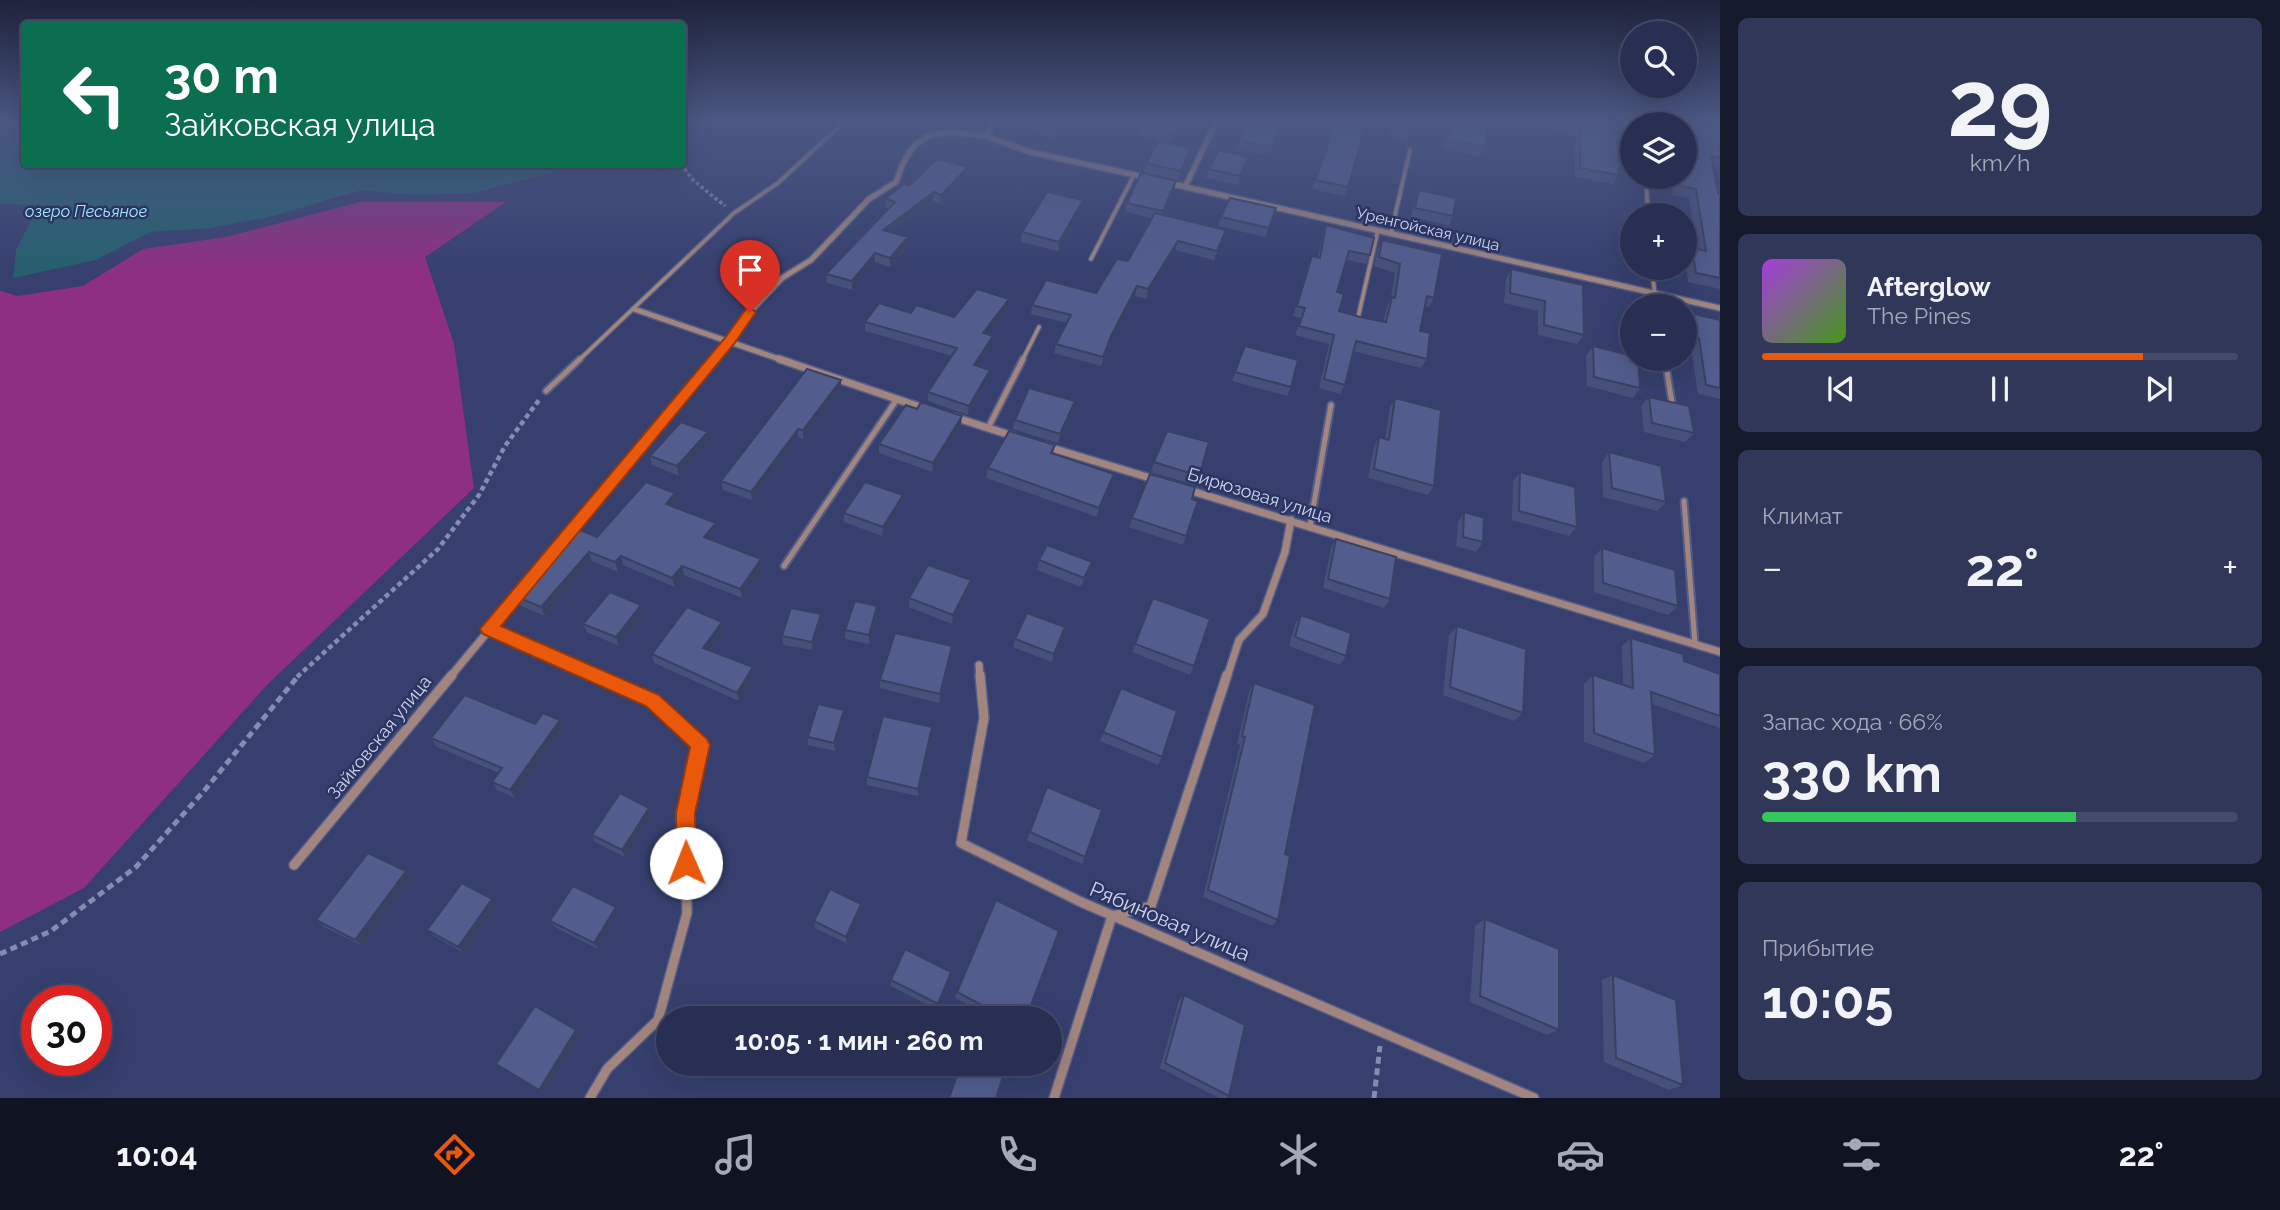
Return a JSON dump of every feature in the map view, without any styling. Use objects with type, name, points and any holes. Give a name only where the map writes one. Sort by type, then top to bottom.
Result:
[{"type":"street","name":"Зайковская улица","points":[[294,865],[730,341],[750,312],[782,278],[811,260],[869,199],[895,182],[897,173]]},
{"type":"street","name":"Уренгойская улица","points":[[1126,173],[1720,308]]},
{"type":"street","points":[[1185,187],[1192,173]]},
{"type":"street","points":[[634,309],[936,411]]},
{"type":"street","points":[[949,416],[1028,440]]},
{"type":"street","name":"Бирюзовая улица","points":[[1041,444],[1161,482]]},
{"type":"street","name":"Бирюзовая улица","points":[[1175,486],[1720,652]]},
{"type":"street","points":[[1054,1098],[1112,916],[1151,906],[1239,640],[1263,614],[1285,552],[1291,520]]},
{"type":"street","points":[[489,629],[652,700],[700,745],[685,813],[687,913],[658,1020],[607,1069],[590,1098]]},
{"type":"street","name":"Рябиновая улица","points":[[979,665],[984,718],[961,843],[1112,916],[1534,1098]]},
{"type":"lane","points":[[546,391],[734,213],[789,173]]},
{"type":"lane","points":[[1391,233],[1405,173]]},
{"type":"lane","points":[[1091,259],[1134,175]]},
{"type":"lane","points":[[1357,322],[1378,230]]},
{"type":"lane","points":[[1653,280],[1654,293]]},
{"type":"lane","points":[[988,428],[1040,327]]},
{"type":"lane","points":[[1667,371],[1672,403]]},
{"type":"lane","points":[[784,566],[897,399]]},
{"type":"lane","points":[[1310,526],[1331,405]]},
{"type":"lane","points":[[1684,501],[1695,644]]},
{"type":"path","points":[[689,173],[734,213]]},
{"type":"path","points":[[0,954],[51,932],[136,867],[204,792],[296,678],[438,548],[480,495],[505,446],[546,391]]},
{"type":"path","points":[[1374,1098],[1381,1032]]},
{"type":"shaded area","points":[[360,202],[506,202],[425,257],[454,344],[474,488],[268,684],[84,888],[0,932],[0,291],[18,296],[83,286],[143,249],[226,237]]},
{"type":"water","name":"озеро Песьяное","points":[[0,173],[549,173],[474,193],[414,195],[360,190],[277,215],[210,228],[150,232],[96,260],[13,278],[16,250],[39,205],[0,204]]},
{"type":"building","points":[[922,173],[962,173],[941,195],[934,192],[883,230],[908,237],[890,258],[875,253],[852,281],[826,274],[895,202],[886,198],[904,184],[909,186]]},
{"type":"building","points":[[1141,173],[1176,181],[1163,211],[1127,203]]},
{"type":"building","points":[[1318,173],[1352,173],[1348,187],[1316,180]]},
{"type":"building","points":[[1697,173],[1714,173],[1720,194],[1720,278],[1697,273],[1697,249],[1706,251],[1696,189]]},
{"type":"building","points":[[1419,190],[1456,198],[1453,216],[1415,208]]},
{"type":"building","points":[[1047,192],[1083,200],[1059,242],[1022,232]]},
{"type":"building","points":[[1230,198],[1276,208],[1269,228],[1221,217]]},
{"type":"building","points":[[1155,213],[1226,230],[1217,251],[1178,241],[1148,289],[1137,286],[1103,357],[1056,344],[1071,315],[1032,305],[1046,280],[1096,293],[1117,259],[1128,261]]},
{"type":"building","points":[[1326,225],[1374,238],[1370,255],[1349,251],[1337,292],[1344,294],[1339,311],[1360,317],[1386,322],[1392,297],[1395,298],[1400,264],[1379,257],[1382,240],[1442,254],[1434,298],[1427,296],[1420,331],[1430,333],[1427,359],[1356,341],[1345,385],[1324,379],[1334,335],[1299,326],[1305,308],[1297,306],[1312,256],[1320,258]]},
{"type":"building","points":[[1511,269],[1583,285],[1584,335],[1544,325],[1545,301],[1510,293]]},
{"type":"building","points":[[977,289],[1009,299],[983,333],[993,336],[974,365],[990,370],[969,406],[928,392],[957,348],[865,322],[879,303],[911,313],[916,305],[954,317]]},
{"type":"building","points":[[1697,315],[1720,320],[1720,388],[1706,385]]},
{"type":"building","points":[[1245,346],[1298,360],[1291,387],[1235,372]]},
{"type":"building","points":[[1593,346],[1620,353],[1620,371],[1639,371],[1640,388],[1594,377]]},
{"type":"building","points":[[807,369],[841,380],[803,430],[798,429],[751,492],[721,481]]},
{"type":"building","points":[[1029,388],[1075,401],[1060,434],[1015,420]]},
{"type":"building","points":[[1649,397],[1689,406],[1694,433],[1652,423]]},
{"type":"building","points":[[1395,398],[1441,410],[1434,486],[1374,469],[1379,437],[1389,440]]},
{"type":"building","points":[[921,402],[962,416],[933,463],[879,444],[906,405],[917,409]]},
{"type":"building","points":[[681,422],[708,432],[677,466],[650,456]]},
{"type":"building","points":[[1009,431],[1055,445],[1051,453],[1114,474],[1099,508],[988,468]]},
{"type":"building","points":[[1167,431],[1209,442],[1199,476],[1154,462]]},
{"type":"building","points":[[1609,452],[1661,466],[1666,502],[1612,488]]},
{"type":"building","points":[[1520,472],[1575,487],[1577,527],[1519,511]]},
{"type":"building","points":[[1150,474],[1195,487],[1192,499],[1198,501],[1186,536],[1132,518]]},
{"type":"building","points":[[646,482],[675,493],[666,504],[716,523],[704,537],[761,559],[740,589],[682,566],[672,578],[621,556],[615,562],[589,552],[541,607],[517,597],[580,530],[597,537]]},
{"type":"building","points":[[865,482],[903,495],[883,527],[844,513]]},
{"type":"building","points":[[1464,512],[1484,518],[1483,542],[1463,537]]},
{"type":"building","points":[[1336,539],[1396,557],[1390,599],[1328,579]]},
{"type":"building","points":[[1047,545],[1092,562],[1084,578],[1039,560]]},
{"type":"building","points":[[1602,548],[1675,570],[1678,606],[1603,583]]},
{"type":"building","points":[[928,565],[971,580],[953,615],[909,598]]},
{"type":"building","points":[[610,592],[641,605],[616,637],[583,624]]},
{"type":"building","points":[[1153,598],[1210,619],[1194,666],[1135,644]]},
{"type":"building","points":[[855,601],[877,606],[869,635],[845,630]]},
{"type":"building","points":[[687,607],[722,622],[703,648],[753,667],[737,693],[652,654]]},
{"type":"building","points":[[791,608],[821,614],[812,642],[782,636]]},
{"type":"building","points":[[1027,613],[1065,627],[1054,654],[1015,639]]},
{"type":"building","points":[[1301,615],[1351,633],[1346,656],[1295,637]]},
{"type":"building","points":[[1457,626],[1526,649],[1523,713],[1450,687]]},
{"type":"building","points":[[895,633],[952,646],[940,694],[880,680]]},
{"type":"building","points":[[1631,638],[1683,654],[1684,661],[1720,674],[1720,716],[1651,692],[1655,755],[1594,733],[1593,675],[1633,688]]},
{"type":"building","points":[[1254,683],[1315,705],[1285,854],[1290,856],[1278,920],[1208,890],[1245,737],[1242,736]]},
{"type":"building","points":[[1121,688],[1177,711],[1162,757],[1103,732]]},
{"type":"building","points":[[465,695],[535,724],[543,713],[560,720],[510,790],[492,782],[502,768],[431,738]]},
{"type":"building","points":[[818,704],[844,710],[834,743],[808,737]]},
{"type":"building","points":[[883,716],[932,727],[918,789],[867,777]]},
{"type":"building","points":[[1047,787],[1102,810],[1085,857],[1030,832]]},
{"type":"building","points":[[620,793],[649,808],[622,850],[592,835]]},
{"type":"building","points":[[368,853],[406,871],[355,940],[316,920]]},
{"type":"building","points":[[462,883],[492,899],[458,947],[427,930]]},
{"type":"building","points":[[573,886],[616,907],[594,943],[550,921]]},
{"type":"building","points":[[830,889],[861,904],[846,937],[814,921]]},
{"type":"building","points":[[996,900],[1059,931],[1031,1006],[983,1006],[957,992]]},
{"type":"building","points":[[1485,919],[1559,949],[1559,1030],[1480,996]]},
{"type":"building","points":[[905,949],[951,972],[938,1004],[891,980]]},
{"type":"building","points":[[1613,975],[1676,1000],[1683,1085],[1616,1058]]},
{"type":"building","points":[[1184,995],[1245,1025],[1229,1096],[1165,1063]]},
{"type":"building","points":[[535,1006],[576,1030],[539,1090],[496,1064]]},
{"type":"building","points":[[957,1076],[1003,1076],[996,1098],[949,1098]]},
{"type":"route","points":[[686,863],[685,813],[700,745],[652,700],[489,629],[730,341],[750,312]]}]
